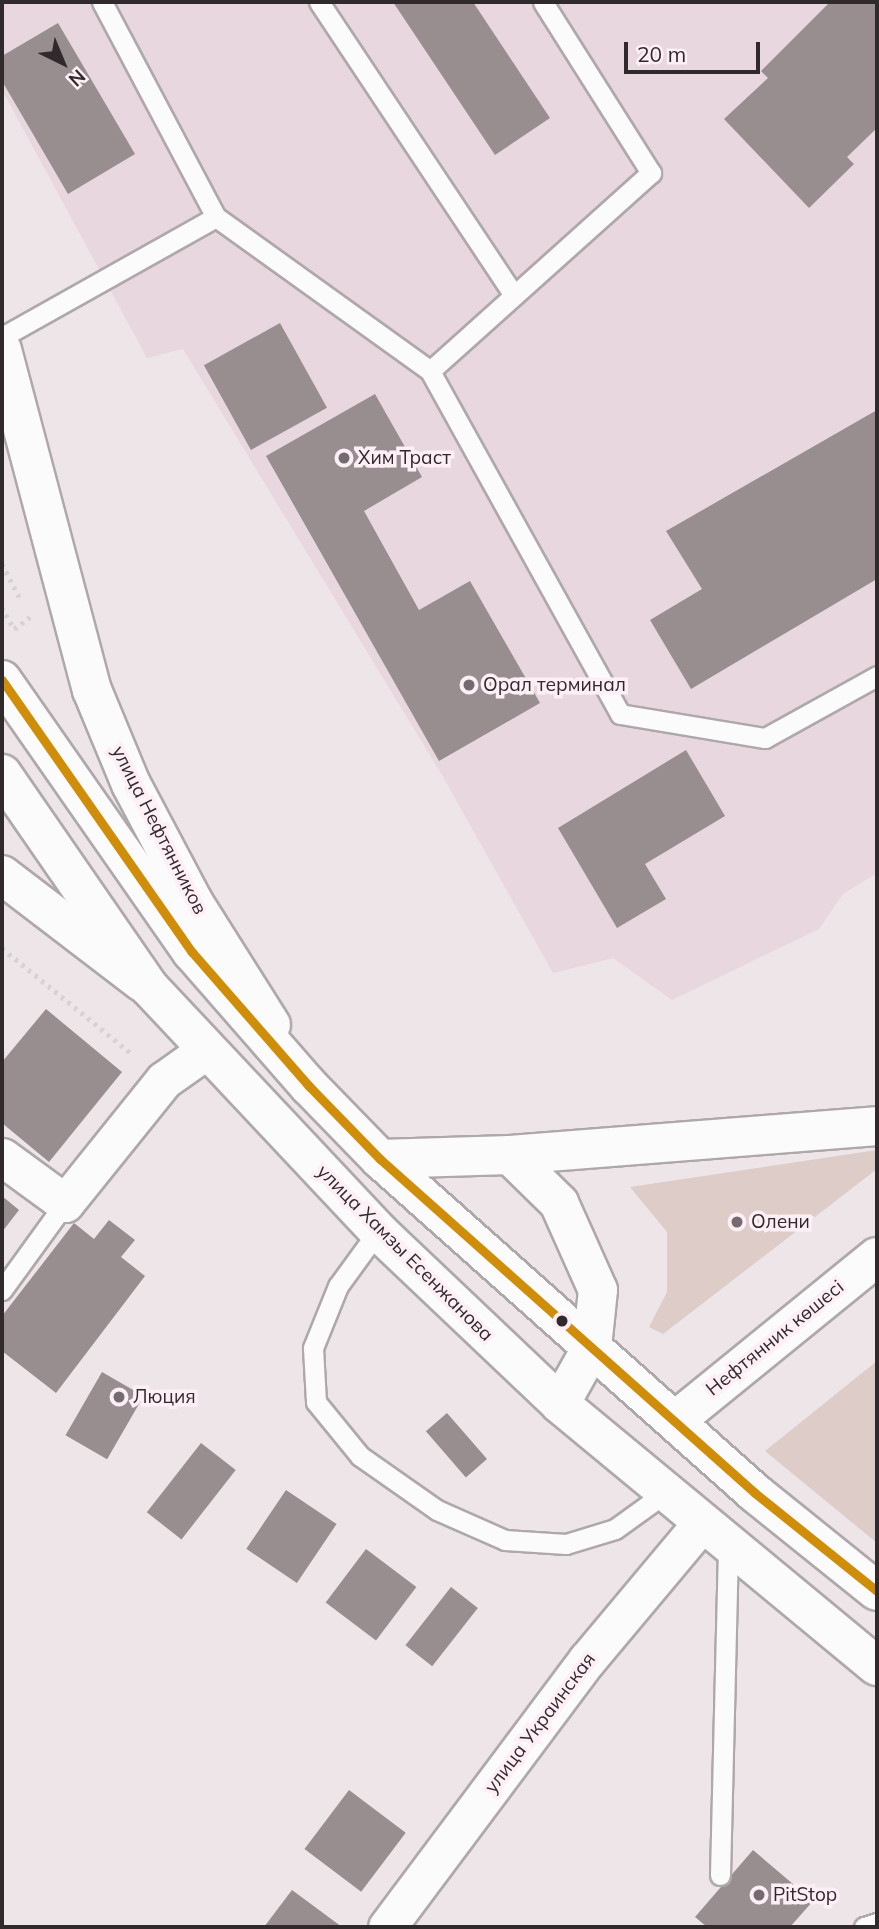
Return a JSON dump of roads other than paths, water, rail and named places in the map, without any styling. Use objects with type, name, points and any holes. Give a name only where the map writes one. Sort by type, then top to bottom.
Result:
[{"type":"main road","name":"улица Нефтянников","points":[[2,350],[92,690],[131,784],[194,904],[309,1086]]},
{"type":"main road","points":[[2,680],[192,952],[309,1086],[380,1159],[675,1421],[877,1591]]},
{"type":"main road","name":"улица Хамзы Есенжанова","points":[[2,774],[149,987],[205,1051],[378,1231],[560,1404],[714,1536],[877,1666]]},
{"type":"main road","points":[[2,875],[149,987]]},
{"type":"main road","points":[[380,1159],[510,1156],[877,1126]]},
{"type":"main road","points":[[510,1156],[559,1203],[582,1245],[598,1290],[592,1347],[560,1404]]},
{"type":"main road","name":"Нефтянник көшесі","points":[[675,1421],[877,1256]]},
{"type":"main road","points":[[633,1465],[675,1421]]},
{"type":"street","points":[[2,1157],[65,1203],[164,1080],[205,1051]]},
{"type":"street","name":"улица Украинская","points":[[387,1927],[587,1660],[714,1536]]},
{"type":"lane","points":[[102,2],[216,217],[430,371],[620,714],[765,738],[877,676]]},
{"type":"lane","points":[[319,2],[514,295]]},
{"type":"lane","points":[[430,371],[651,173],[543,2]]},
{"type":"lane","points":[[2,337],[216,217]]},
{"type":"lane","points":[[2,1290],[65,1203]]},
{"type":"lane","points":[[378,1231],[338,1286],[313,1348],[316,1402],[360,1456],[437,1510],[505,1540],[566,1544],[615,1529],[665,1493]]},
{"type":"lane","points":[[714,1536],[720,1875]]},
{"type":"lane","points":[[864,1927],[877,1923]]},
{"type":"place","name":"Хим Траст","points":[[344,458]]},
{"type":"place","name":"Орал терминал","points":[[469,685]]},
{"type":"place","name":"Олени","points":[[737,1222]]},
{"type":"place","name":"Люция","points":[[119,1397]]},
{"type":"place","name":"PitStop","points":[[759,1895]]}]
